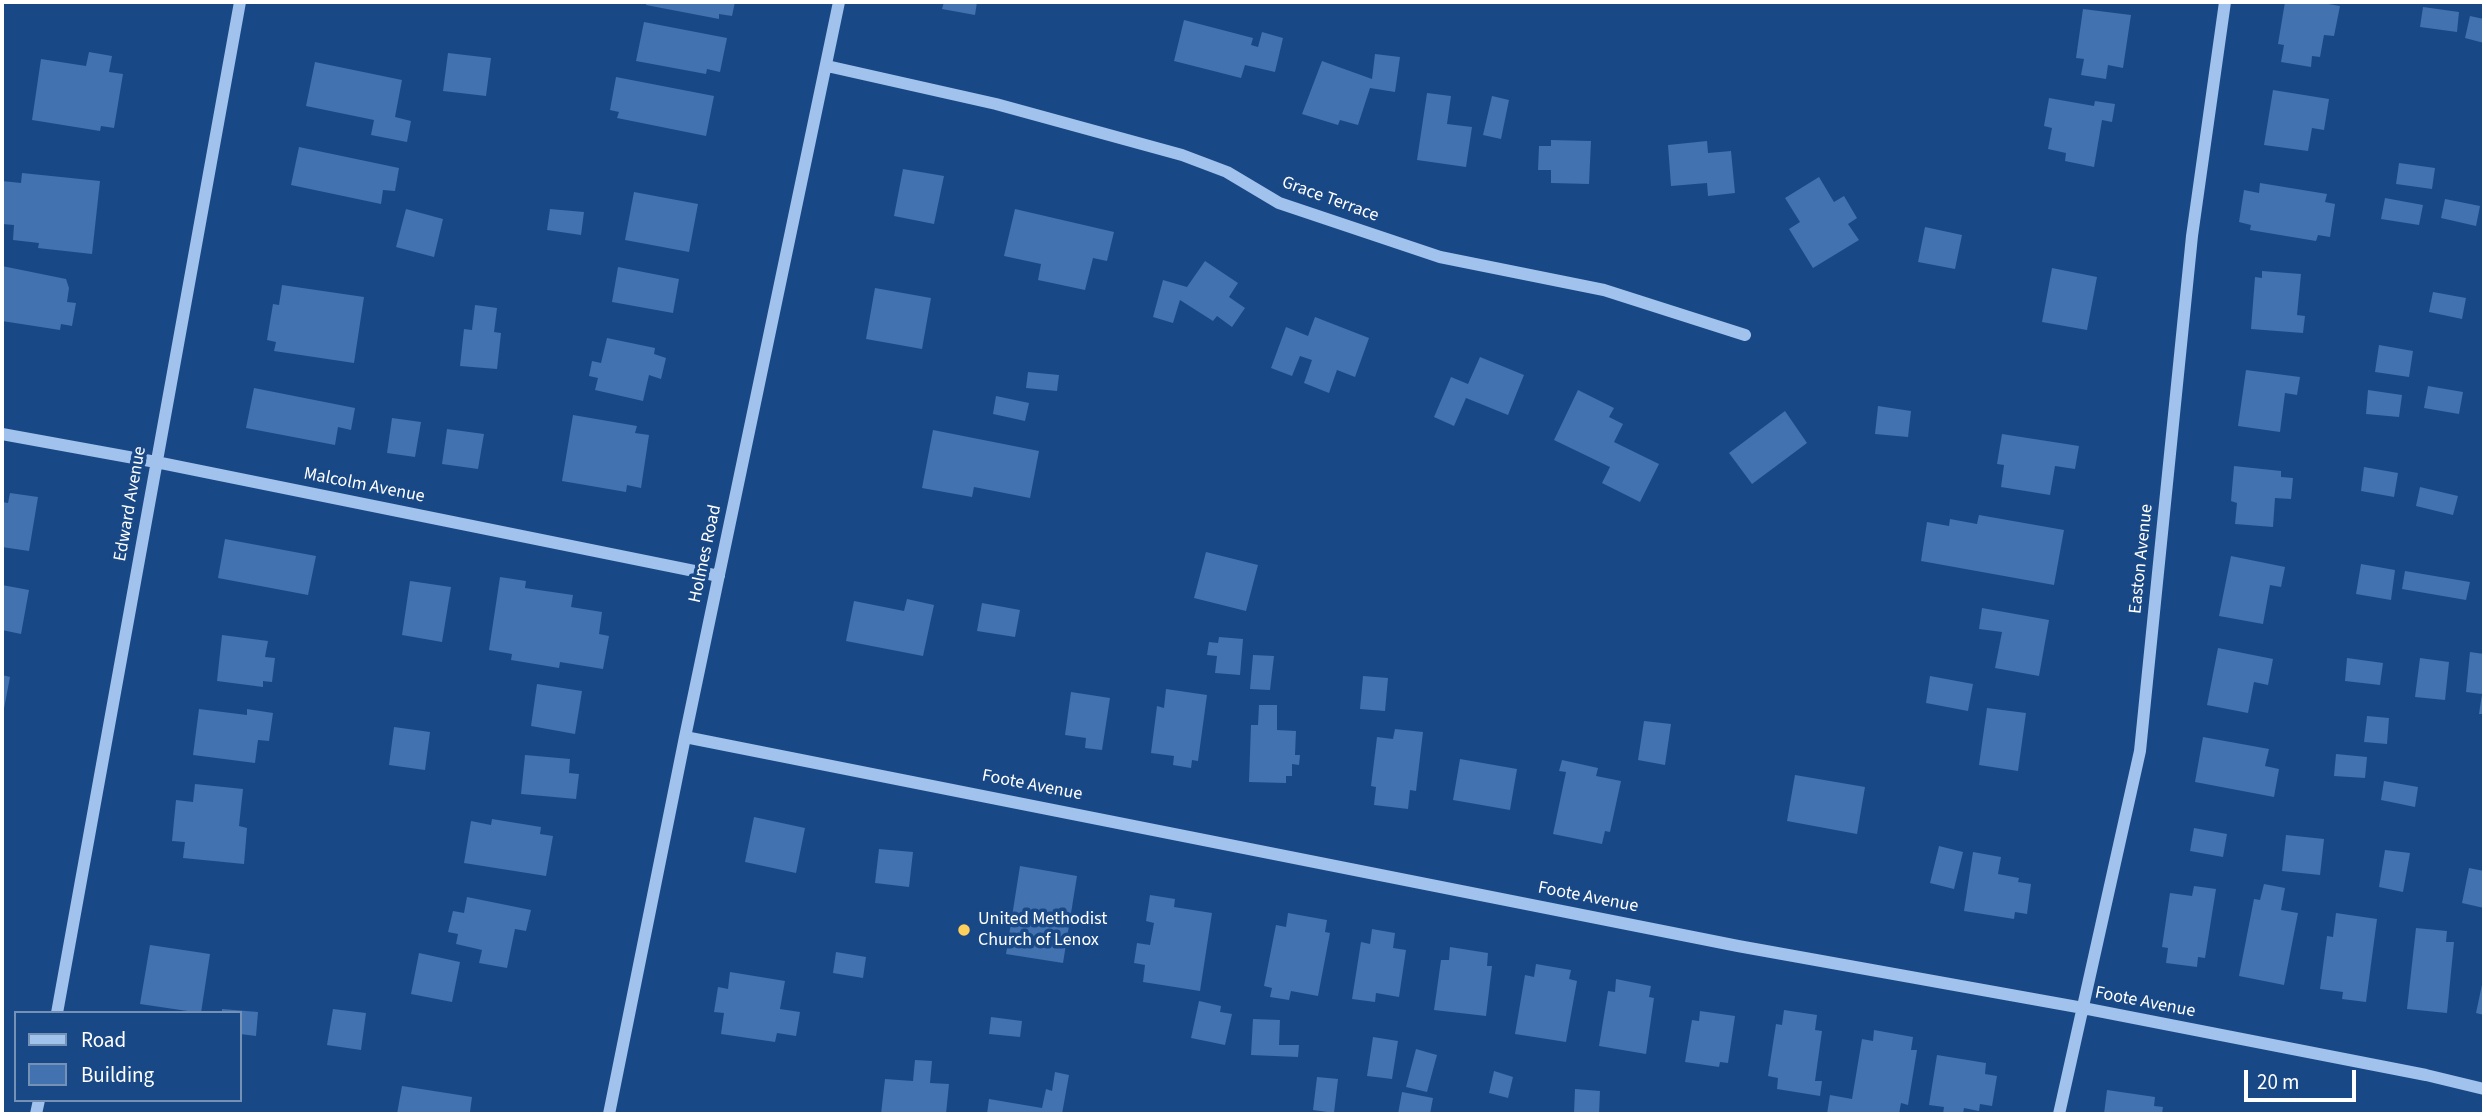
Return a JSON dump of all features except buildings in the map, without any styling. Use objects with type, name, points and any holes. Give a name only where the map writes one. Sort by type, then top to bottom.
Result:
[{"type":"street","name":"Edward Avenue","points":[[57,1011],[240,2]]},
{"type":"street","name":"Holmes Road","points":[[609,1114],[839,2]]},
{"type":"street","name":"Easton Avenue","points":[[2059,1114],[2140,751],[2192,236],[2225,2]]},
{"type":"street","name":"Grace Terrace","points":[[827,66],[996,104],[1182,155],[1227,172],[1279,203],[1440,257],[1604,290],[1745,335]]},
{"type":"street","name":"Malcolm Avenue","points":[[2,434],[156,462],[719,576]]},
{"type":"street","name":"Foote Avenue","points":[[685,737],[1738,946],[2413,1072],[2484,1089]]},
{"type":"place","name":"United Methodist Church of Lenox","points":[[964,930]]}]
